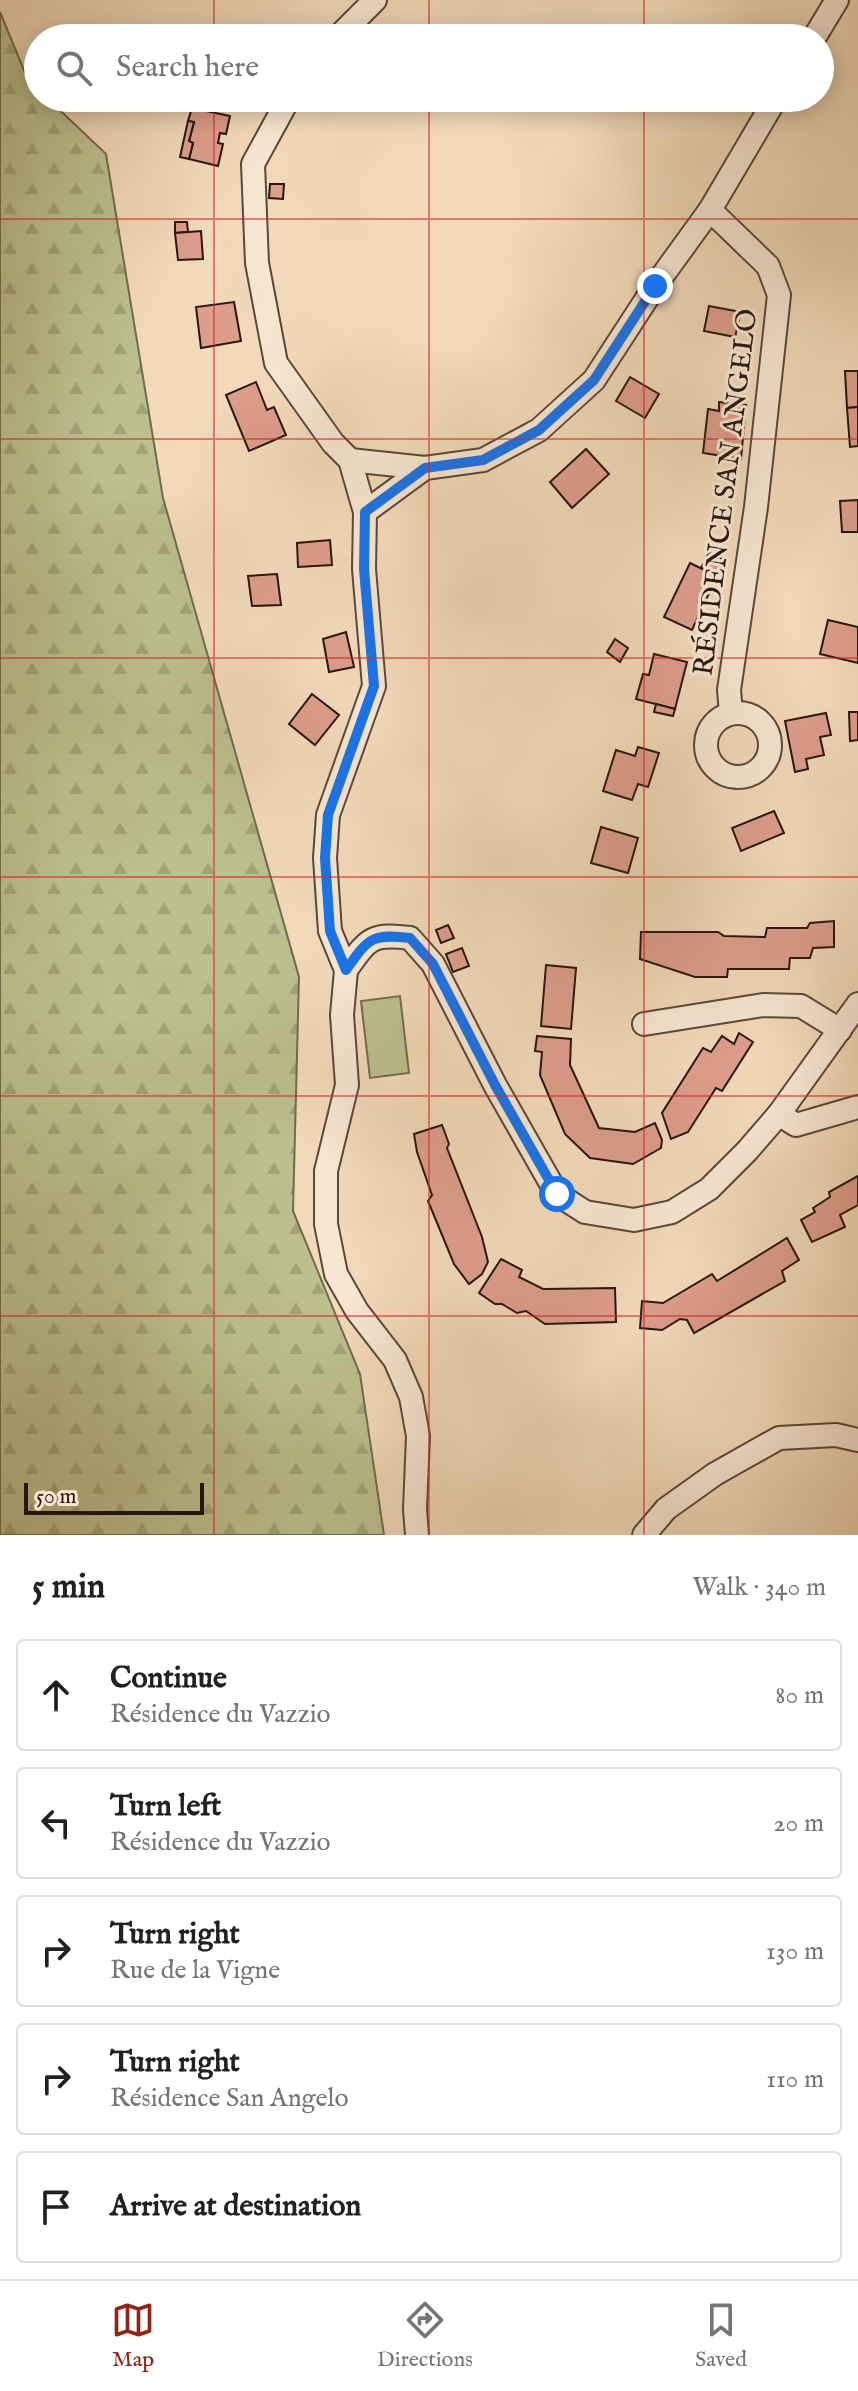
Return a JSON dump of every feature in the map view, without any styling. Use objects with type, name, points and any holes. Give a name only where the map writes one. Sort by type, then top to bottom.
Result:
[{"type":"street","points":[[351,24],[375,0]]},
{"type":"street","points":[[822,24],[837,0]]},
{"type":"street","points":[[281,112],[253,164],[257,263],[276,363],[333,443],[350,460],[365,512],[364,569],[374,686],[328,815],[325,858],[330,931],[346,970],[342,1015],[347,1085],[326,1171],[326,1224],[336,1274],[357,1311],[395,1360],[411,1397],[418,1436],[417,1535]]},
{"type":"street","points":[[350,460],[425,468],[483,460],[539,430],[594,380],[655,286],[710,210],[768,112]]},
{"type":"street","name":"RÉSIDENCE SAN ANGELO","points":[[710,210],[768,266],[779,295],[756,507],[729,690],[731,713]]},
{"type":"street","points":[[365,512],[425,468]]},
{"type":"street","points":[[346,970],[364,945],[385,935],[410,938],[433,964],[495,1085],[557,1194],[585,1212],[634,1220],[672,1212],[709,1189],[779,1114],[858,1004]]},
{"type":"street","points":[[644,1024],[763,1005],[801,1006],[840,1030]]},
{"type":"street","points":[[779,1114],[796,1125],[858,1107]]},
{"type":"street","points":[[644,1535],[666,1509],[715,1474],[779,1438],[836,1435],[858,1440]]},
{"type":"green space","points":[[0,12],[24,70],[24,112],[62,112],[106,154],[163,498],[299,977],[293,1211],[360,1374],[384,1535],[0,1535]]},
{"type":"green space","points":[[400,996],[409,1073],[370,1078],[361,1001]]},
{"type":"building","points":[[191,112],[230,116],[226,134],[220,133],[218,143],[223,144],[218,166],[189,159],[193,143],[189,141],[194,122],[188,121]]},
{"type":"building","points":[[188,121],[194,122],[189,141],[193,143],[189,159],[180,157]]},
{"type":"building","points":[[270,184],[284,184],[283,199],[269,198]]},
{"type":"building","points":[[175,222],[187,222],[188,232],[175,233]]},
{"type":"building","points":[[201,231],[203,259],[178,260],[175,233]]},
{"type":"building","points":[[234,302],[241,341],[201,348],[196,307]]},
{"type":"building","points":[[709,306],[741,312],[735,337],[704,331]]},
{"type":"building","points":[[845,371],[858,371],[858,407],[847,408]]},
{"type":"building","points":[[630,377],[659,394],[645,418],[616,401]]},
{"type":"building","points":[[256,382],[267,410],[274,407],[286,435],[249,451],[226,395]]},
{"type":"building","points":[[719,402],[746,405],[741,459],[703,453],[708,409],[719,411]]},
{"type":"building","points":[[858,407],[858,446],[850,447],[847,408]]},
{"type":"building","points":[[586,449],[609,474],[572,508],[550,482]]},
{"type":"building","points":[[858,500],[858,532],[842,532],[840,501]]},
{"type":"building","points":[[330,540],[332,565],[298,567],[297,543]]},
{"type":"building","points":[[709,553],[725,560],[717,576],[701,568]]},
{"type":"building","points":[[690,563],[717,576],[692,630],[664,617]]},
{"type":"building","points":[[277,574],[281,605],[252,606],[248,576]]},
{"type":"building","points":[[828,620],[858,627],[858,663],[820,654]]},
{"type":"building","points":[[346,632],[354,667],[329,672],[323,639]]},
{"type":"building","points":[[615,639],[628,648],[620,662],[607,652]]},
{"type":"building","points":[[654,654],[687,662],[675,709],[636,699],[643,674],[649,675]]},
{"type":"building","points":[[312,694],[339,715],[315,745],[289,724]]},
{"type":"building","points":[[656,704],[675,709],[673,716],[654,712]]},
{"type":"building","points":[[849,712],[858,712],[858,740],[850,741]]},
{"type":"building","points":[[826,713],[831,735],[820,737],[824,755],[806,759],[808,769],[795,772],[785,721]]},
{"type":"building","points":[[638,747],[659,753],[648,787],[638,784],[632,800],[603,791],[616,750],[635,756]]},
{"type":"building","points":[[774,811],[784,833],[741,851],[732,828]]},
{"type":"building","points":[[601,827],[638,838],[628,873],[591,863]]},
{"type":"building","points":[[834,921],[834,947],[813,948],[810,958],[790,958],[789,969],[728,969],[727,977],[695,977],[640,959],[641,932],[718,932],[724,936],[765,937],[767,928],[807,928],[810,923]]},
{"type":"building","points":[[448,925],[454,938],[441,943],[436,930]]},
{"type":"building","points":[[462,948],[469,966],[453,972],[446,954]]},
{"type":"building","points":[[546,965],[576,968],[571,1029],[541,1026]]},
{"type":"building","points":[[739,1033],[753,1042],[722,1091],[716,1088],[688,1132],[671,1139],[662,1113],[703,1048],[711,1052],[722,1036],[734,1044]]},
{"type":"building","points":[[537,1036],[571,1039],[570,1065],[599,1128],[635,1132],[655,1123],[662,1140],[661,1148],[633,1164],[590,1158],[565,1134],[540,1075],[542,1052],[535,1051]]},
{"type":"building","points":[[442,1125],[449,1144],[447,1148],[482,1237],[488,1262],[482,1274],[469,1284],[454,1264],[428,1201],[432,1195],[417,1152],[414,1134]]},
{"type":"building","points":[[858,1176],[858,1205],[840,1215],[845,1227],[812,1242],[801,1220],[815,1212],[813,1208],[830,1197],[829,1192]]},
{"type":"building","points":[[787,1238],[799,1260],[782,1271],[785,1281],[694,1333],[687,1320],[680,1319],[662,1330],[640,1328],[642,1301],[663,1303],[712,1274],[717,1281]]},
{"type":"building","points":[[501,1259],[522,1270],[519,1277],[543,1289],[615,1288],[616,1322],[545,1324],[526,1311],[517,1313],[502,1304],[495,1304],[479,1293]]},
{"type":"route","points":[[557,1194],[495,1085],[433,964],[410,938],[385,935],[364,945],[346,970],[330,931],[325,858],[328,815],[374,686],[364,569],[365,512],[425,468],[483,460],[539,430],[594,380],[655,286]]}]
